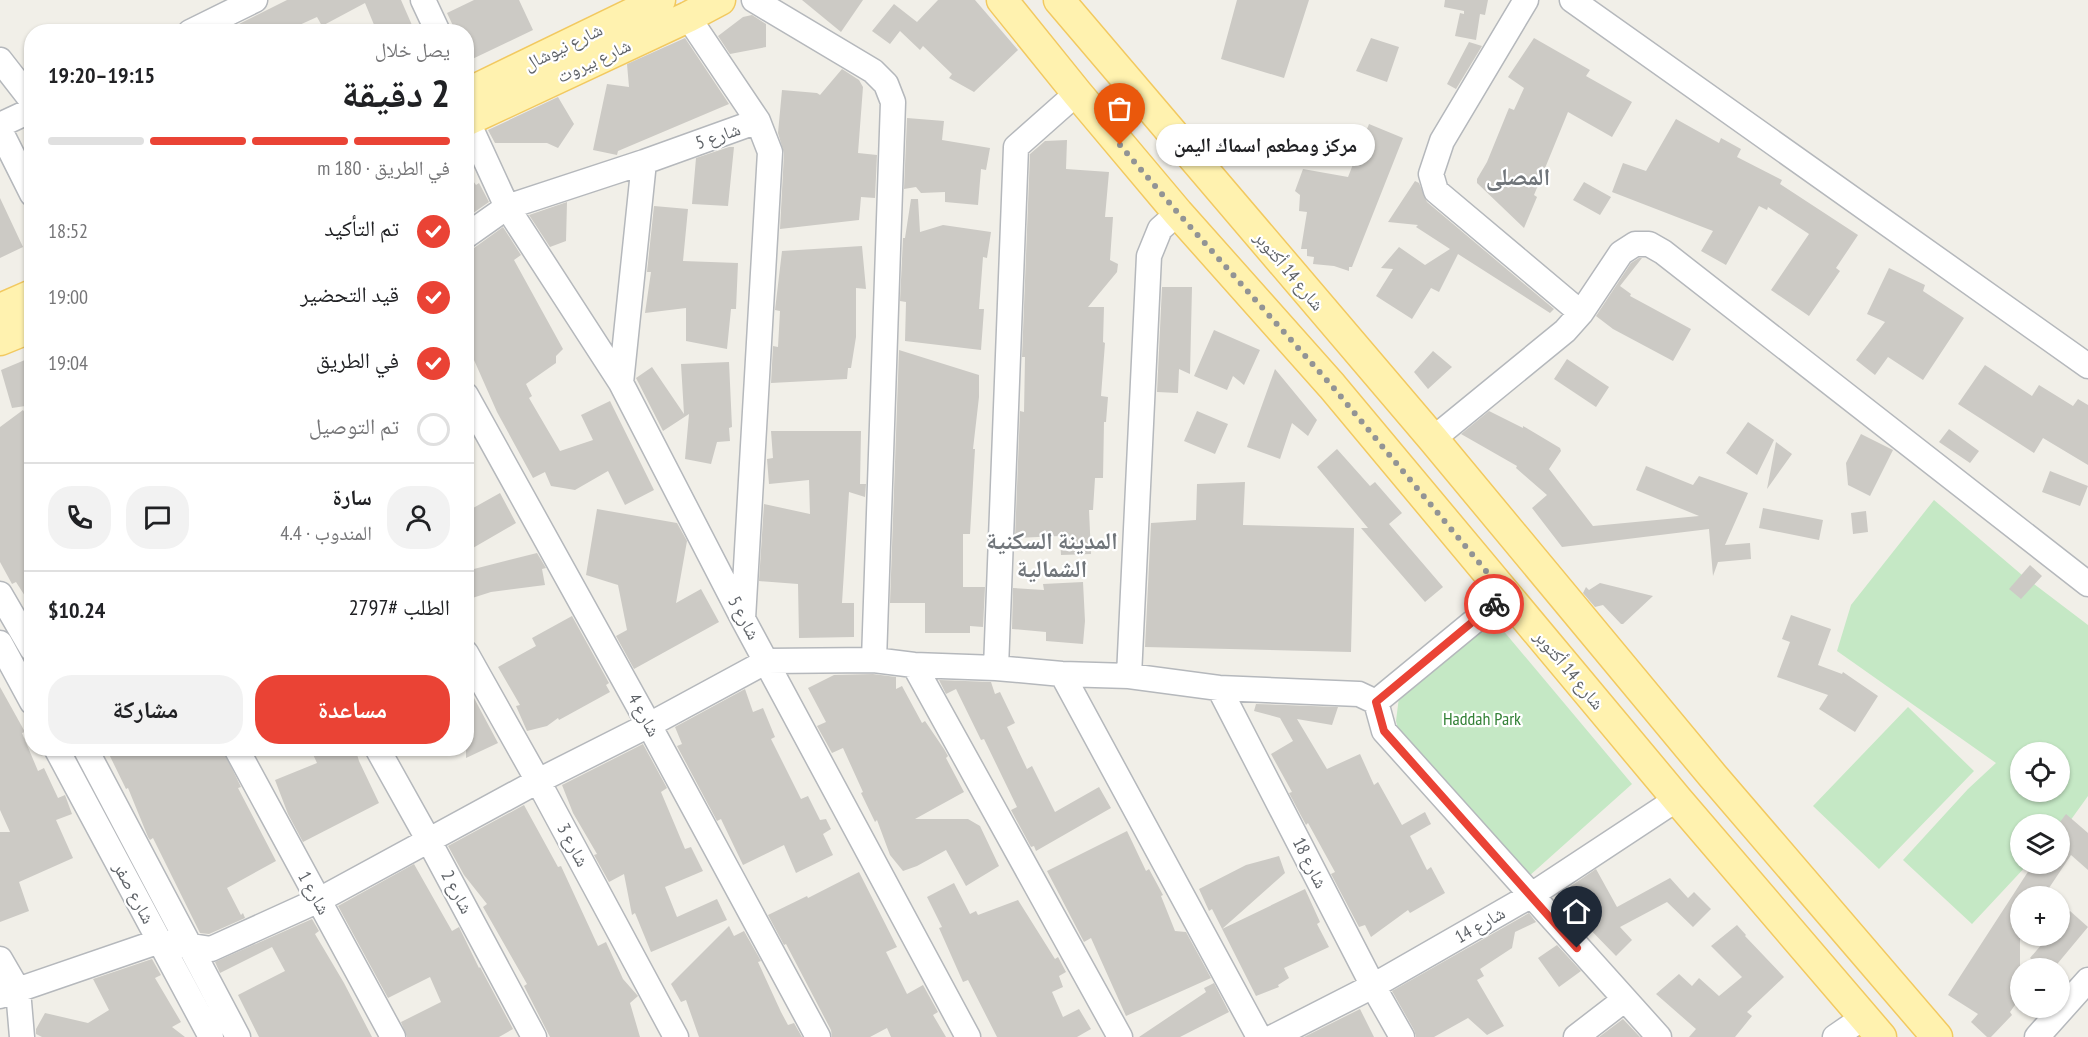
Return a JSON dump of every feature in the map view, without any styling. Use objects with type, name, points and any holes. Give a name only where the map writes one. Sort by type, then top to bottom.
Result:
[{"type":"main road","name":"شارع نيوشال","points":[[474,100],[660,0]]},
{"type":"main road","name":"شارع بيروت","points":[[474,101],[688,17],[720,0]]},
{"type":"main road","name":"شارع 14 أكتوبر","points":[[1059,0],[1433,439],[1704,766],[1937,1037]]},
{"type":"main road","name":"شارع 14 أكتوبر","points":[[1011,3],[1077,93],[1178,213],[1332,386],[1677,799],[1873,1027]]},
{"type":"main road","points":[[0,309],[24,298]]},
{"type":"main road","points":[[0,340],[24,330]]},
{"type":"main road","points":[[1332,386],[1366,362]]},
{"type":"street","points":[[206,24],[255,0]]},
{"type":"street","points":[[423,0],[434,24]]},
{"type":"street","points":[[754,0],[873,71],[886,84],[893,102],[874,660]]},
{"type":"street","points":[[1526,0],[1442,141],[1431,174],[1436,190],[1581,313]]},
{"type":"street","points":[[1572,0],[2088,366]]},
{"type":"street","points":[[688,17],[758,122],[770,152],[743,619]]},
{"type":"street","points":[[0,60],[24,91]]},
{"type":"street","points":[[996,668],[1016,147],[1077,93]]},
{"type":"street","points":[[0,125],[24,114]]},
{"type":"street","name":"شارع 5","points":[[474,122],[507,207],[621,383],[743,619],[968,1037]]},
{"type":"street","name":"شارع 5","points":[[474,230],[507,207],[758,122]]},
{"type":"street","points":[[0,130],[24,178]]},
{"type":"street","points":[[621,383],[644,162]]},
{"type":"street","points":[[1129,676],[1149,256],[1160,229],[1178,213]]},
{"type":"street","points":[[1433,439],[1565,331],[1581,313],[1622,253],[1635,244],[1649,244],[1663,252],[2088,584]]},
{"type":"street","name":"شارع 4","points":[[474,409],[818,1037]]},
{"type":"street","points":[[0,594],[24,636]]},
{"type":"street","points":[[1376,702],[1506,595]]},
{"type":"street","points":[[24,641],[0,644],[24,688]]},
{"type":"street","points":[[9,993],[160,942],[211,949],[319,900],[538,781],[649,725],[767,661],[874,660],[914,665],[1129,676],[1219,688],[1359,694],[1376,702],[1384,731],[1659,1037]]},
{"type":"street","points":[[914,665],[1120,1037]]},
{"type":"street","name":"شارع 3","points":[[474,667],[676,1037]]},
{"type":"street","points":[[1062,674],[1259,1037]]},
{"type":"street","name":"شارع 18","points":[[1219,688],[1373,986],[1402,1037]]},
{"type":"street","name":"شارع صفر","points":[[61,756],[211,1037]]},
{"type":"street","name":"شارع صفر","points":[[89,756],[238,1037]]},
{"type":"street","name":"شارع 1","points":[[240,756],[393,1037]]},
{"type":"street","name":"شارع 2","points":[[381,756],[534,1037]]},
{"type":"street","name":"شارع 14","points":[[1273,1037],[1373,986],[1530,896],[1677,799]]},
{"type":"street","points":[[0,959],[22,1037]]},
{"type":"street","points":[[2037,1037],[2088,980]]},
{"type":"street","points":[[1576,1037],[1624,1000]]},
{"type":"street","points":[[1835,1037],[1873,1027]]},
{"type":"green space","points":[[1934,500],[2022,575],[2088,625],[2088,796],[2070,821],[2070,814],[2010,814],[2010,874],[2019,874],[1972,924],[1903,860],[1968,789],[1996,763],[1837,651],[1851,605]]},
{"type":"green space","name":"Haddah Park","points":[[1491,616],[1632,784],[1528,877],[1400,737],[1396,721],[1399,697]]},
{"type":"green space","points":[[1908,707],[1974,771],[1879,869],[1813,806]]},
{"type":"building","points":[[287,0],[401,0],[412,24],[374,24],[365,3],[326,24],[321,24],[317,17],[302,24],[239,24]]},
{"type":"building","points":[[474,0],[519,0],[533,30],[474,58],[474,24],[452,24],[447,13]]},
{"type":"building","points":[[802,0],[863,0],[841,32]]},
{"type":"building","points":[[938,0],[975,0],[1018,50],[974,92],[949,78],[952,74],[923,46],[920,50],[900,31],[890,44],[872,31],[894,4],[917,22]]},
{"type":"building","points":[[1237,0],[1309,0],[1284,78],[1221,59]]},
{"type":"building","points":[[1445,0],[1488,0],[1485,15],[1480,14],[1476,40],[1455,36],[1460,13],[1464,14],[1464,11],[1444,7]]},
{"type":"building","points":[[752,15],[766,24],[766,47],[730,54],[718,36],[743,17]]},
{"type":"building","points":[[685,38],[729,104],[618,151],[617,155],[593,150],[607,84],[629,87],[627,64]]},
{"type":"building","points":[[1371,38],[1399,47],[1387,82],[1356,71]]},
{"type":"building","points":[[1534,38],[1590,70],[1586,76],[1632,102],[1612,137],[1568,112],[1534,195],[1537,197],[1524,228],[1477,183],[1477,179],[1487,162],[1509,108],[1514,110],[1524,88],[1508,77]]},
{"type":"building","points":[[1469,42],[1482,46],[1456,89],[1447,84]]},
{"type":"building","points":[[842,69],[859,80],[863,87],[858,153],[877,155],[875,198],[861,197],[859,220],[780,229],[784,153],[778,133],[782,90],[820,95]]},
{"type":"building","points":[[558,97],[574,124],[558,148],[547,143],[495,143],[488,130]]},
{"type":"building","points":[[907,118],[944,121],[942,140],[990,148],[986,170],[981,169],[978,205],[945,202],[945,192],[921,193],[916,187],[904,189]]},
{"type":"building","points":[[1676,119],[1719,143],[1721,138],[1741,149],[1737,157],[1782,180],[1780,184],[1858,235],[1836,268],[1840,271],[1809,316],[1771,290],[1809,234],[1768,207],[1767,210],[1759,206],[1726,265],[1701,251],[1713,231],[1612,192],[1623,163],[1646,171]]},
{"type":"building","points":[[1369,124],[1403,138],[1352,267],[1349,267],[1349,271],[1334,266],[1313,264],[1314,257],[1307,256],[1307,249],[1301,249],[1307,212],[1299,211],[1300,195],[1295,191],[1303,169],[1348,177]]},
{"type":"building","points":[[1067,140],[1066,169],[1109,172],[1105,217],[1113,217],[1110,260],[1118,264],[1117,272],[1088,307],[1104,307],[1103,342],[1105,343],[1101,396],[1108,397],[1106,422],[1104,422],[1103,478],[1095,478],[1093,510],[1089,510],[1091,554],[1061,555],[1060,536],[1015,538],[1020,411],[1024,412],[1025,357],[1022,357],[1030,154],[1045,141]]},
{"type":"building","points":[[734,147],[728,206],[692,204],[696,158]]},
{"type":"building","points":[[1415,181],[1419,183],[1427,202],[1554,309],[1550,313],[1458,254],[1439,292],[1431,288],[1412,319],[1376,296],[1393,269],[1381,268],[1399,247],[1425,265],[1450,249],[1416,227],[1418,225],[1388,222]]},
{"type":"building","points":[[474,182],[476,185],[479,183],[489,202],[474,212]]},
{"type":"building","points":[[1584,182],[1611,197],[1600,215],[1573,200]]},
{"type":"building","points":[[0,198],[23,247],[0,258]]},
{"type":"building","points":[[911,199],[918,199],[920,232],[943,225],[991,232],[987,258],[983,257],[979,309],[984,309],[981,350],[905,341],[906,302],[900,301],[903,238],[905,238]]},
{"type":"building","points":[[567,202],[566,241],[550,247],[529,215]]},
{"type":"building","points":[[654,206],[688,209],[683,261],[738,263],[736,309],[731,309],[727,349],[686,341],[686,308],[645,313],[651,272],[647,272]]},
{"type":"building","points":[[503,227],[521,255],[514,260],[563,349],[556,356],[556,363],[526,384],[532,396],[529,398],[560,451],[593,440],[581,415],[610,401],[654,490],[625,505],[608,471],[575,490],[551,486],[545,472],[533,478],[497,412],[474,360],[474,248]]},
{"type":"building","points":[[862,246],[866,289],[856,288],[856,337],[847,379],[771,383],[773,346],[778,347],[780,311],[775,310],[782,251]]},
{"type":"building","points":[[1642,258],[1620,286],[1631,294],[1630,296],[1691,329],[1673,361],[1613,329],[1596,316],[1631,263]]},
{"type":"building","points":[[1889,268],[1925,285],[1923,291],[1964,318],[1923,380],[1888,357],[1875,375],[1856,360],[1885,322],[1867,314]]},
{"type":"building","points":[[1162,287],[1192,287],[1190,374],[1179,369],[1178,393],[1157,392]]},
{"type":"building","points":[[1214,330],[1260,350],[1244,385],[1233,376],[1227,390],[1194,376]]},
{"type":"building","points":[[899,350],[979,375],[973,449],[975,449],[970,534],[963,534],[963,587],[985,587],[983,627],[970,626],[970,633],[925,633],[925,603],[890,603]]},
{"type":"building","points":[[1433,351],[1452,367],[1428,389],[1414,372]]},
{"type":"building","points":[[1567,359],[1609,387],[1596,407],[1554,379]]},
{"type":"building","points":[[24,360],[24,406],[12,408],[1,370]]},
{"type":"building","points":[[729,362],[732,427],[729,428],[730,441],[717,442],[711,464],[685,459],[689,414],[663,431],[636,378],[652,367],[684,414],[681,364]]},
{"type":"building","points":[[1985,365],[2032,396],[2039,385],[2073,406],[2078,399],[2088,405],[2088,465],[2043,438],[2034,453],[1958,404]]},
{"type":"building","points":[[1275,369],[1317,420],[1308,436],[1292,423],[1280,459],[1247,447]]},
{"type":"building","points":[[23,410],[24,594],[16,582],[12,584],[0,562],[0,427]]},
{"type":"building","points":[[1197,411],[1228,424],[1215,454],[1184,441]]},
{"type":"building","points":[[1489,411],[1523,428],[1523,426],[1560,448],[1561,451],[1549,469],[1593,526],[1699,516],[1636,490],[1646,466],[1693,485],[1699,476],[1748,493],[1725,545],[1750,543],[1751,559],[1718,562],[1713,576],[1709,529],[1562,547],[1532,508],[1547,495],[1516,468],[1517,466],[1461,434]]},
{"type":"building","points":[[1748,422],[1774,440],[1757,475],[1726,453]]},
{"type":"building","points":[[1949,429],[1979,451],[1970,463],[1939,442]]},
{"type":"building","points":[[771,431],[861,431],[860,484],[866,484],[865,497],[849,492],[842,603],[854,603],[854,637],[799,638],[798,584],[759,581],[764,504],[810,514],[809,480],[769,484],[767,459],[773,458]]},
{"type":"building","points":[[1861,434],[1893,450],[1870,496],[1848,485],[1846,463]]},
{"type":"building","points":[[1776,442],[1792,454],[1767,489]]},
{"type":"building","points":[[1337,449],[1370,486],[1375,482],[1402,513],[1389,524],[1443,587],[1425,602],[1361,528],[1368,528],[1317,467]]},
{"type":"building","points":[[2050,471],[2088,486],[2080,506],[2042,492]]},
{"type":"building","points":[[1245,482],[1243,525],[1354,528],[1351,652],[1145,647],[1151,523],[1196,520],[1197,484]]},
{"type":"building","points":[[500,493],[516,523],[474,547],[474,508]]},
{"type":"building","points":[[1763,508],[1823,520],[1819,540],[1759,528]]},
{"type":"building","points":[[597,509],[677,523],[687,541],[676,603],[701,589],[719,622],[634,669],[616,636],[627,630],[618,585],[586,575]]},
{"type":"building","points":[[1866,511],[1868,532],[1853,534],[1851,513]]},
{"type":"building","points":[[537,553],[546,568],[542,569],[545,585],[491,592],[474,597],[474,569]]},
{"type":"building","points":[[2030,565],[2042,576],[2021,599],[2009,589]]},
{"type":"building","points":[[1083,582],[1085,621],[1083,644],[1046,641],[1046,632],[1012,629],[1013,588],[1044,590],[1043,584]]},
{"type":"building","points":[[1600,583],[1653,596],[1621,624],[1603,605],[1595,607],[1583,593],[1586,587],[1589,590]]},
{"type":"building","points":[[1791,615],[1831,629],[1818,665],[1842,674],[1843,672],[1878,696],[1855,732],[1819,709],[1828,695],[1777,677],[1790,642],[1782,639]]},
{"type":"building","points":[[572,616],[609,683],[606,685],[610,692],[559,720],[558,718],[547,726],[527,731],[516,706],[520,705],[498,667],[536,646],[532,638]]},
{"type":"building","points":[[873,674],[896,677],[896,689],[902,686],[922,723],[925,721],[944,749],[948,756],[946,758],[964,792],[915,819],[968,819],[980,826],[999,866],[966,886],[946,850],[903,871],[890,855],[877,820],[875,822],[861,793],[863,792],[843,748],[832,753],[817,726],[826,722],[808,688],[834,675]]},
{"type":"building","points":[[939,680],[991,682],[995,694],[1000,692],[1015,723],[1007,727],[1027,769],[1032,766],[1055,812],[1099,787],[1111,808],[1036,851],[1034,846],[1031,847],[1011,810],[1017,807],[984,739],[981,740],[956,689],[946,694]]},
{"type":"building","points":[[0,687],[24,730],[22,733],[24,756],[32,756],[38,771],[44,768],[58,798],[65,795],[72,814],[56,820],[73,858],[19,882],[29,911],[0,922],[0,832],[10,832],[0,810]]},
{"type":"building","points":[[745,689],[753,712],[763,708],[775,737],[771,739],[801,799],[808,796],[820,820],[826,819],[831,829],[823,834],[833,855],[796,873],[784,845],[743,865],[721,819],[717,821],[677,746],[682,744],[675,727]]},
{"type":"building","points":[[474,698],[498,743],[474,754]]},
{"type":"building","points":[[1256,704],[1338,707],[1332,725],[1297,719],[1327,769],[1360,754],[1374,785],[1378,782],[1402,825],[1425,812],[1431,824],[1410,836],[1427,870],[1431,867],[1445,893],[1410,913],[1408,910],[1371,937],[1365,925],[1359,927],[1331,874],[1335,872],[1308,823],[1306,825],[1289,793],[1292,792],[1271,754],[1293,741],[1280,718],[1254,711]]},
{"type":"building","points":[[643,744],[667,788],[661,792],[685,849],[691,847],[703,871],[665,887],[677,917],[717,899],[727,920],[651,952],[635,913],[632,915],[624,874],[609,882],[594,855],[597,854],[573,813],[562,785]]},
{"type":"building","points":[[110,756],[226,756],[241,787],[238,788],[276,861],[227,888],[241,915],[243,913],[245,918],[209,934],[200,933],[153,838],[150,840],[148,837],[128,788],[126,789]]},
{"type":"building","points":[[314,756],[357,756],[379,803],[303,842],[288,814],[275,780],[317,763]]},
{"type":"building","points":[[524,805],[558,867],[561,866],[598,946],[606,942],[623,979],[638,996],[630,1003],[640,1037],[550,1037],[524,986],[527,984],[483,907],[487,904],[464,875],[448,846]]},
{"type":"building","points":[[2070,817],[2088,833],[2088,870],[2071,855],[2070,856]]},
{"type":"building","points":[[1127,831],[1146,871],[1149,869],[1163,895],[1161,896],[1175,931],[1186,932],[1211,978],[1126,1016],[1091,938],[1084,942],[1047,871]]},
{"type":"building","points":[[1279,856],[1285,873],[1222,929],[1212,909],[1209,911],[1199,889],[1246,865]]},
{"type":"building","points":[[414,864],[452,931],[459,927],[513,1029],[499,1037],[407,1037],[401,1022],[441,1002],[430,977],[388,998],[338,906]]},
{"type":"building","points":[[1596,869],[1617,907],[1670,878],[1688,898],[1694,892],[1711,909],[1693,927],[1667,902],[1620,927],[1632,940],[1616,956],[1580,919],[1565,890]]},
{"type":"building","points":[[859,872],[897,947],[886,952],[907,994],[923,985],[938,1012],[933,1015],[946,1037],[891,1037],[887,1028],[870,1037],[832,1037],[831,1030],[786,944],[784,945],[768,915]]},
{"type":"building","points":[[2027,874],[2058,874],[2050,886],[2019,886]]},
{"type":"building","points":[[954,883],[970,914],[976,911],[978,915],[1018,900],[1055,959],[1058,957],[1066,972],[1059,976],[1063,987],[1052,992],[1063,1017],[1079,1009],[1091,1029],[1077,1037],[997,1037],[968,980],[963,982],[939,928],[942,927],[927,897]]},
{"type":"building","points":[[1305,889],[1320,922],[1317,924],[1329,947],[1284,968],[1289,978],[1278,985],[1279,987],[1256,996],[1222,929]]},
{"type":"building","points":[[2010,899],[2010,946],[2020,946],[2020,958],[2010,958],[2010,1017],[1991,1037],[1987,1037],[1971,1022],[1978,1014],[1948,995]]},
{"type":"building","points":[[2070,911],[2088,927],[2062,958],[2030,958],[2040,946],[2070,946]]},
{"type":"building","points":[[1529,913],[1536,922],[1515,932],[1512,948],[1480,969],[1484,976],[1477,980],[1504,1026],[1487,1035],[1468,1018],[1434,1037],[1416,1037],[1392,991]]},
{"type":"building","points":[[312,919],[319,931],[315,934],[372,1037],[259,1037],[238,995],[285,971],[272,947],[220,973],[215,962]]},
{"type":"building","points":[[1737,925],[1784,977],[1747,1012],[1752,1016],[1735,1037],[1689,1037],[1696,1029],[1656,994],[1679,974],[1692,986],[1699,978],[1719,996],[1742,977],[1711,946]]},
{"type":"building","points":[[729,926],[734,936],[744,931],[761,961],[758,962],[788,1025],[794,1023],[802,1037],[699,1037],[686,1000],[681,1002],[671,984]]},
{"type":"building","points":[[1557,945],[1581,971],[1559,987],[1538,958]]},
{"type":"building","points":[[152,959],[161,975],[155,978],[181,1022],[172,1027],[185,1037],[42,1037],[36,1034],[36,1029],[45,1013],[88,1023],[109,1010],[93,979]]},
{"type":"building","points":[[1214,983],[1229,1012],[1180,1037],[1139,1037],[1206,992],[1204,988]]},
{"type":"building","points":[[1360,1009],[1374,1037],[1304,1037]]},
{"type":"building","points":[[1623,1019],[1640,1037],[1599,1037]]},
{"type":"way so far","points":[[1120,145],[1332,386],[1506,595],[1494,604]]},
{"type":"place","name":"مركز ومطعم اسماك اليمن","points":[[1120,145]]},
{"type":"district","name":"المصلى","points":[[1518,177]]},
{"type":"district","name":"المدينة السكنية الشمالية","points":[[1052,555]]},
{"type":"route","points":[[1494,604],[1376,702],[1384,731],[1577,948]]}]
